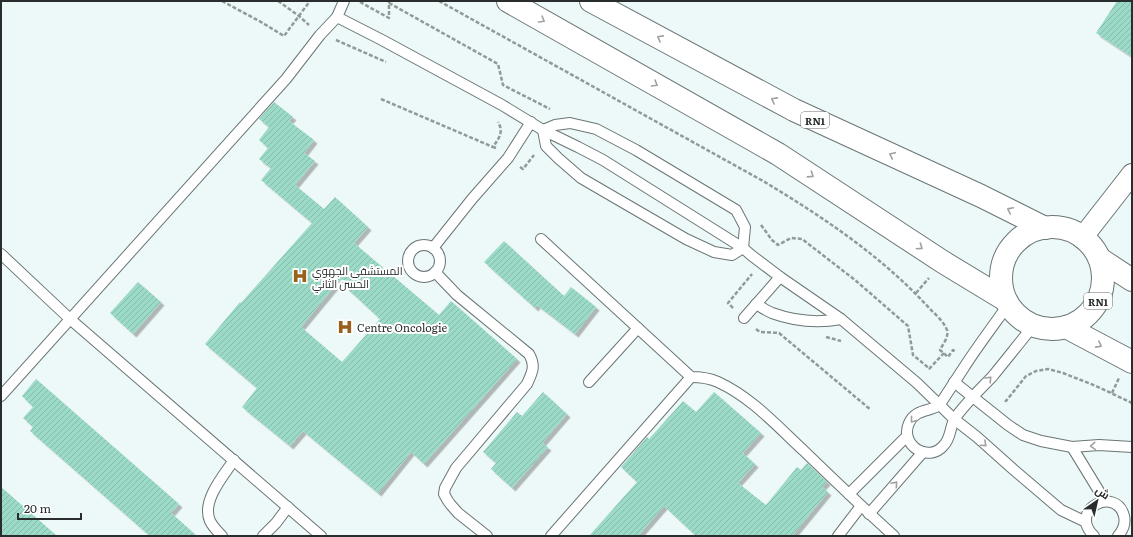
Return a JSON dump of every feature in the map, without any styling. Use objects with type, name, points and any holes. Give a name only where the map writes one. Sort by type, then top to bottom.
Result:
[{"type":"highway","name":"RN1","points":[[508,1],[778,154],[1006,302],[1021,318],[1034,325],[1050,329],[1066,327],[1081,320],[1094,308],[1101,293],[1103,276],[1100,259],[1094,248],[1082,238],[1061,228],[1045,228],[1030,232],[1018,240],[1008,252],[1003,265],[1001,280],[1006,302]]},
{"type":"highway","name":"RN1","points":[[591,1],[794,110],[981,196],[1045,228]]},
{"type":"highway","name":"RN1","points":[[1100,259],[1132,280]]},
{"type":"highway","points":[[1066,327],[1132,362]]},
{"type":"street","points":[[1082,238],[1132,174]]},
{"type":"lane","points":[[1,396],[286,79],[320,35],[337,17],[344,1]]},
{"type":"lane","points":[[337,17],[502,105],[543,130],[603,160],[743,248],[780,277],[841,319],[911,378],[954,419],[977,436],[1061,510],[1086,522]]},
{"type":"lane","points":[[433,248],[472,199],[508,158],[531,122]]},
{"type":"lane","points":[[543,130],[555,124],[570,123],[596,129],[636,150],[736,210],[745,227],[743,248]]},
{"type":"lane","points":[[543,130],[546,146],[581,178],[700,246],[714,252],[732,255],[743,248]]},
{"type":"lane","points":[[541,239],[691,377],[704,377],[717,382],[744,398],[773,422],[894,536]]},
{"type":"lane","points":[[423,245],[433,248],[437,252],[440,262],[435,272],[426,277],[416,275],[409,268],[408,258],[414,249],[423,245]]},
{"type":"lane","points":[[1,254],[70,319],[321,536]]},
{"type":"lane","points":[[435,272],[457,295],[529,354],[533,361],[533,369],[527,384],[456,468],[445,488],[444,494],[451,505],[487,536]]},
{"type":"lane","points":[[744,318],[780,277]]},
{"type":"lane","points":[[849,494],[907,436],[910,421],[915,416],[939,405],[1006,302]]},
{"type":"lane","points":[[756,304],[771,313],[798,320],[827,321],[841,319]]},
{"type":"lane","points":[[907,436],[914,447],[919,451],[926,453],[939,450],[945,445],[954,419],[1034,325]]},
{"type":"lane","points":[[589,382],[638,328]]},
{"type":"lane","points":[[551,536],[691,377]]},
{"type":"lane","points":[[954,382],[1008,425],[1023,435],[1041,442],[1072,447],[1099,445],[1132,447]]},
{"type":"lane","points":[[1072,447],[1105,501]]},
{"type":"lane","points":[[869,514],[923,452]]},
{"type":"lane","points":[[222,536],[209,520],[208,509],[211,496],[234,460]]},
{"type":"lane","points":[[1093,536],[1087,528],[1086,517],[1091,508],[1100,502],[1105,501],[1116,504],[1123,512],[1124,527],[1118,536]]},
{"type":"lane","points":[[838,536],[861,506]]},
{"type":"lane","points":[[263,536],[276,523],[288,507]]},
{"type":"path","points":[[222,1],[284,36],[310,1]]},
{"type":"path","points":[[358,1],[389,18],[389,1]]},
{"type":"path","points":[[439,1],[763,181],[832,225],[872,255],[916,293],[945,324],[947,332],[946,338],[940,350],[948,357],[953,350],[969,360]]},
{"type":"path","points":[[381,99],[493,147]]},
{"type":"path","points":[[778,333],[871,410]]},
{"type":"path","points":[[1001,397],[1006,401],[1026,376],[1036,371],[1048,370],[1063,373],[1096,386],[1132,403]]},
{"type":"building","points":[[1117,1],[1132,1],[1132,57],[1096,33]]},
{"type":"building","points":[[274,102],[293,117],[289,121],[314,140],[304,153],[315,161],[295,185],[324,209],[335,197],[368,227],[354,243],[439,315],[451,301],[517,359],[424,464],[411,452],[378,493],[303,431],[290,446],[242,407],[257,388],[205,344],[240,302],[241,303],[312,223],[261,180],[271,168],[259,159],[268,148],[259,140],[269,127],[259,119]],"holes":[[[339,281],[380,319],[342,362],[301,327]]]},
{"type":"building","points":[[504,241],[564,296],[571,287],[596,307],[575,334],[537,305],[535,308],[484,262]]},
{"type":"building","points":[[138,282],[161,302],[133,334],[110,313]]},
{"type":"building","points":[[36,379],[179,504],[171,513],[197,536],[150,536],[30,431],[33,427],[23,418],[33,407],[22,396]]},
{"type":"building","points":[[543,392],[567,414],[542,443],[548,447],[512,488],[491,469],[496,463],[483,452],[517,412],[522,416]]},
{"type":"building","points":[[714,392],[761,433],[743,453],[755,464],[738,483],[766,505],[797,467],[801,470],[807,463],[827,482],[822,487],[828,492],[792,536],[696,536],[664,506],[638,536],[589,536],[637,482],[621,467],[647,437],[649,439],[683,401],[696,412]]},
{"type":"building","points":[[1,487],[57,536],[1,536]]},
{"type":"place","name":"المستشفى الجهوي الحسن الثاني","points":[[300,276]]},
{"type":"place","name":"Centre Oncologie","points":[[345,327]]}]
